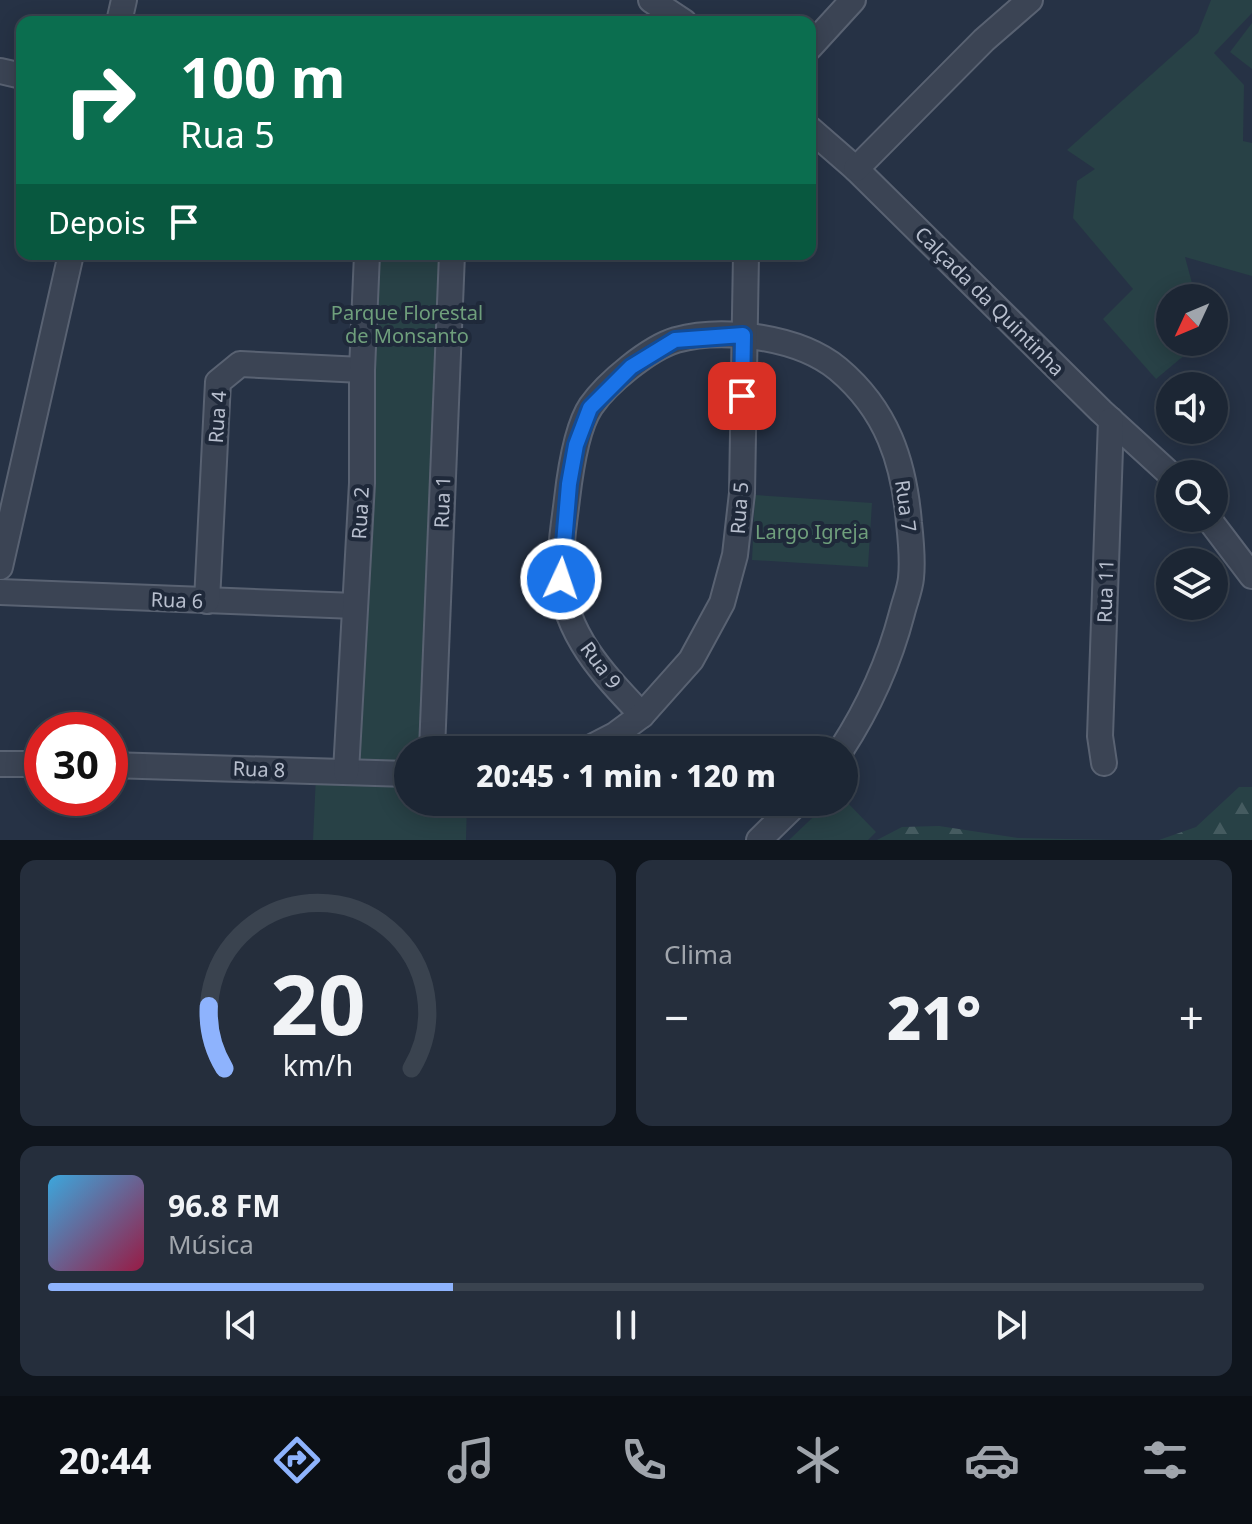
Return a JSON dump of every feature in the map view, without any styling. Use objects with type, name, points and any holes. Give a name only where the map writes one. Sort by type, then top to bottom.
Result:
[{"type":"street","points":[[651,0],[675,16]]},
{"type":"street","points":[[816,40],[853,0]]},
{"type":"street","points":[[856,169],[984,40],[1030,0]]},
{"type":"street","name":"Calçada da Quintinha","points":[[816,134],[856,169],[1156,461]]},
{"type":"street","points":[[0,567],[70,260]]},
{"type":"street","name":"Rua 2","points":[[346,772],[362,483],[362,370],[367,260]]},
{"type":"street","name":"Rua 1","points":[[433,736],[452,260]]},
{"type":"street","name":"Rua 5","points":[[613,736],[642,715],[691,660],[722,603],[735,555],[742,493],[746,260]]},
{"type":"street","name":"Rua 9","points":[[642,715],[607,678],[583,646],[570,618],[561,579],[564,526],[576,445],[590,408],[617,378],[644,357],[675,340],[743,335]]},
{"type":"street","name":"Rua 7","points":[[743,335],[780,340],[836,368],[867,399],[892,438],[906,490],[911,580],[877,689],[849,736]]},
{"type":"street","name":"Rua 4","points":[[207,601],[218,382],[240,364],[362,370]]},
{"type":"street","name":"Rua 11","points":[[1104,763],[1100,736],[1111,420]]},
{"type":"street","points":[[1219,532],[1252,576]]},
{"type":"street","name":"Rua 6","points":[[0,592],[355,606]]},
{"type":"street","points":[[0,764],[24,764]]},
{"type":"street","name":"Rua 8","points":[[128,766],[394,774]]},
{"type":"street","points":[[759,840],[784,816]]},
{"type":"green space","points":[[1211,0],[1252,0],[1252,13],[1214,53],[1244,85],[1243,141],[1252,143],[1252,276],[1185,257],[1192,284],[1156,284],[1156,356],[1183,356],[1164,372],[1156,372],[1156,379],[1103,319],[1133,289],[1073,218],[1077,181],[1095,169],[1067,150],[1198,33]]},
{"type":"green space","points":[[1252,23],[1252,69],[1230,52]]},
{"type":"green space","name":"Parque Florestal de Monsanto","points":[[365,260],[454,260],[437,736],[394,736],[394,816],[467,816],[466,840],[313,840],[316,775],[350,774]]},
{"type":"green space","name":"Largo Igreja","points":[[755,495],[872,503],[868,567],[752,560]]},
{"type":"green space","points":[[1239,787],[1252,787],[1252,840],[1159,840],[1196,827]]},
{"type":"green space","points":[[858,813],[876,832],[868,840],[789,840],[814,816],[858,816]]},
{"type":"green space","points":[[939,826],[1018,838],[1113,840],[877,840],[902,827]]},
{"type":"route","points":[[561,579],[564,526],[576,445],[590,408],[617,378],[644,357],[675,340],[743,335],[742,396]]}]
